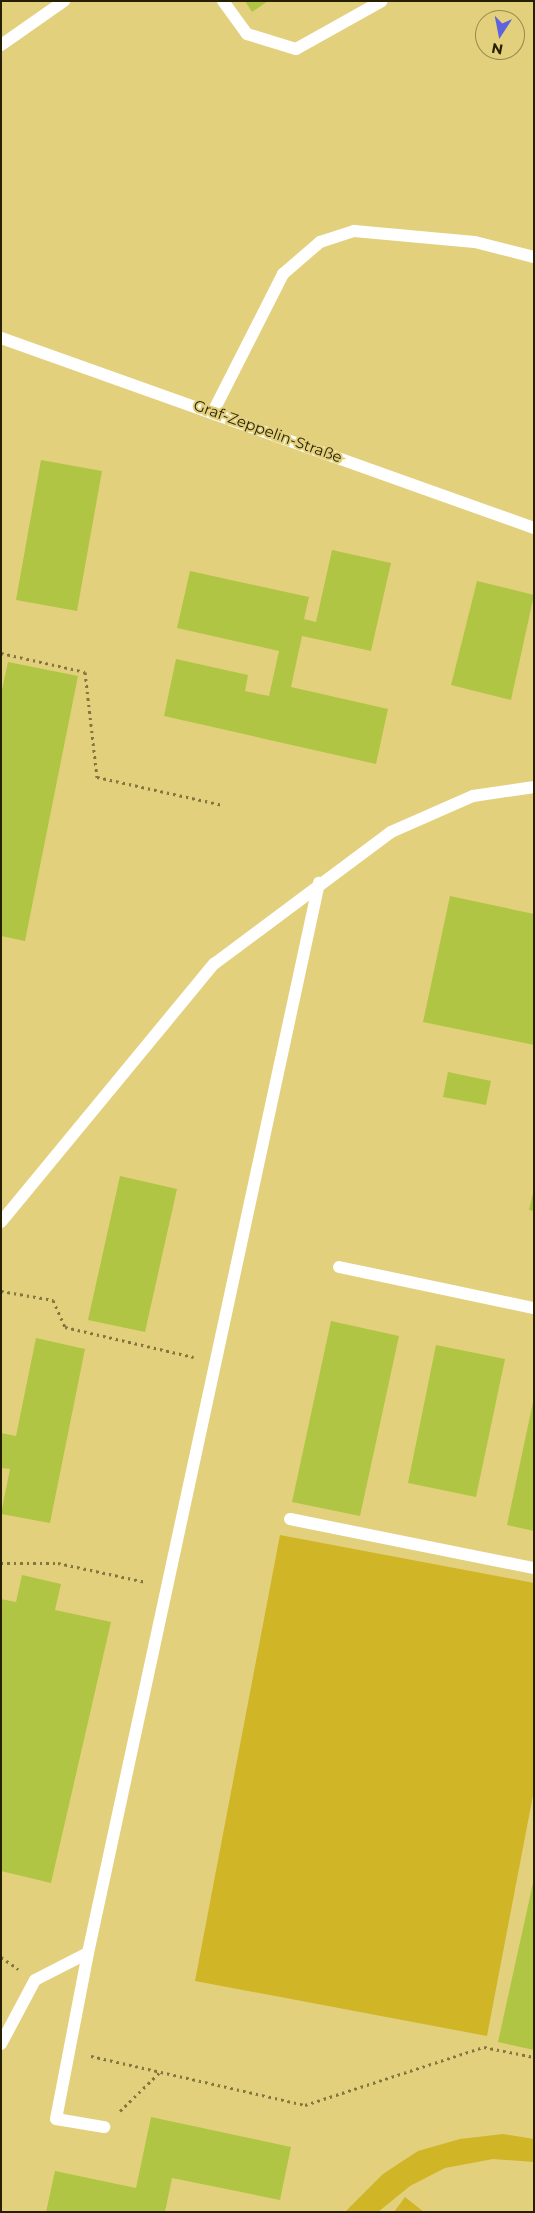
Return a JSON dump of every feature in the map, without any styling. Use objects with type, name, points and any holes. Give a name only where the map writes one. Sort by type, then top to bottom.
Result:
[{"type":"lane","points":[[1,45],[64,1]]},
{"type":"lane","points":[[223,1],[247,34],[296,49],[382,1]]},
{"type":"lane","points":[[214,410],[283,274],[320,242],[354,231],[475,242],[534,257]]},
{"type":"lane","name":"Graf-Zeppelin-Straße","points":[[1,338],[214,410],[534,528]]},
{"type":"lane","points":[[1,1222],[214,964],[391,832],[473,796],[534,787]]},
{"type":"lane","points":[[104,2127],[56,2119],[88,1953],[218,1362],[319,884]]},
{"type":"lane","points":[[339,1268],[534,1308]]},
{"type":"lane","points":[[290,1519],[534,1568]]},
{"type":"lane","points":[[1,2044],[35,1980],[88,1953]]},
{"type":"path","points":[[1,653],[85,672],[97,777],[223,805]]},
{"type":"path","points":[[1,1291],[53,1300],[65,1327],[218,1362]]},
{"type":"path","points":[[1,1563],[58,1563],[169,1586]]},
{"type":"path","points":[[68,2051],[305,2104],[484,2047],[534,2057]]},
{"type":"path","points":[[104,2127],[160,2072]]},
{"type":"shaded area","points":[[280,1535],[534,1583],[534,1790],[487,2036],[195,1981]]},
{"type":"shaded area","points":[[503,2134],[534,2139],[534,2162],[493,2159],[445,2168],[410,2186],[378,2212],[345,2212],[383,2174],[418,2151],[460,2139]]},
{"type":"shaded area","points":[[405,2197],[424,2212],[394,2212]]},
{"type":"building","points":[[245,1],[268,1],[252,12]]},
{"type":"building","points":[[41,460],[102,471],[77,611],[16,600]]},
{"type":"building","points":[[332,550],[391,563],[371,651],[302,636],[291,687],[388,709],[376,764],[164,716],[176,659],[248,675],[245,691],[269,696],[279,651],[177,628],[190,571],[309,597],[304,619],[316,622]]},
{"type":"building","points":[[477,581],[534,595],[511,700],[451,685]]},
{"type":"building","points":[[8,662],[78,676],[25,941],[1,936],[1,694]]},
{"type":"building","points":[[450,896],[534,914],[534,1045],[423,1022]]},
{"type":"building","points":[[448,1072],[491,1081],[486,1105],[443,1097]]},
{"type":"building","points":[[120,1176],[177,1189],[145,1332],[88,1320]]},
{"type":"building","points":[[534,1193],[534,1211],[529,1210]]},
{"type":"building","points":[[331,1321],[399,1336],[360,1516],[292,1502]]},
{"type":"building","points":[[36,1338],[85,1349],[50,1523],[1,1514],[10,1469],[1,1468],[1,1433],[16,1436]]},
{"type":"building","points":[[436,1345],[505,1359],[476,1497],[408,1483]]},
{"type":"building","points":[[534,1402],[534,1531],[507,1525]]},
{"type":"building","points":[[22,1575],[61,1584],[55,1610],[111,1622],[51,1883],[1,1871],[1,1599],[16,1602]]},
{"type":"building","points":[[534,1883],[534,2050],[498,2042]]},
{"type":"building","points":[[151,2117],[291,2147],[280,2200],[172,2178],[165,2212],[46,2212],[55,2171],[136,2188]]}]
